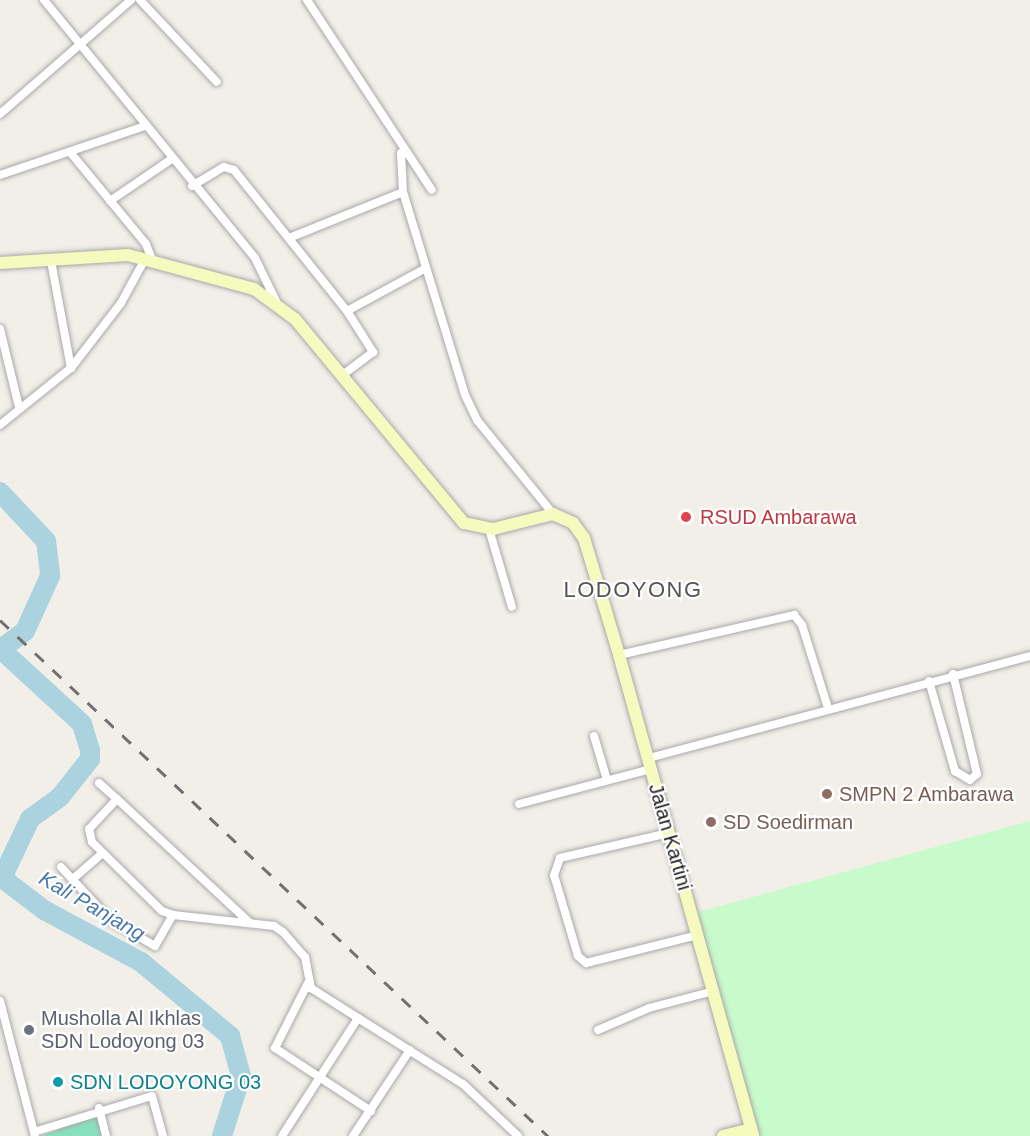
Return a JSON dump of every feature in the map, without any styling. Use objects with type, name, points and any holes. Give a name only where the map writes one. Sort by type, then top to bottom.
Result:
[{"type":"street","points":[[44,0],[83,46],[170,160],[255,258],[276,301],[448,509],[464,523],[489,529],[554,514],[477,420],[403,192],[401,153]]},
{"type":"street","points":[[0,114],[83,46],[131,0]]},
{"type":"street","points":[[140,0],[217,82]]},
{"type":"street","points":[[307,0],[432,190]]},
{"type":"street","points":[[0,175],[145,126]]},
{"type":"street","points":[[0,424],[71,368],[121,303],[148,260],[146,244],[70,152]]},
{"type":"street","points":[[110,201],[170,160]]},
{"type":"street","points":[[192,186],[230,167],[347,311],[373,352],[340,376]]},
{"type":"street","points":[[289,238],[403,192]]},
{"type":"street","points":[[0,263],[51,261],[100,253],[148,260],[226,279],[276,301]]},
{"type":"street","points":[[51,261],[71,368]]},
{"type":"street","points":[[347,311],[426,268]]},
{"type":"street","points":[[0,329],[19,407]]},
{"type":"street","name":"Jalan Kartini","points":[[554,514],[573,523],[584,538],[650,764],[752,1133]]},
{"type":"street","points":[[489,529],[513,607]]},
{"type":"street","points":[[619,655],[794,615],[802,625],[828,708]]},
{"type":"street","points":[[519,804],[608,780],[650,764],[828,708],[1030,656]]},
{"type":"street","points":[[928,681],[955,771],[970,780],[977,774],[953,674]]},
{"type":"street","points":[[594,736],[608,780]]},
{"type":"street","points":[[99,783],[250,923]]},
{"type":"street","points":[[117,799],[90,829],[103,853],[150,901],[173,915],[250,923],[283,932],[304,957],[308,983],[274,1045],[370,1111]]},
{"type":"street","points":[[669,833],[560,858],[553,867],[560,897],[578,956],[586,963],[698,935]]},
{"type":"street","points":[[74,878],[103,853]]},
{"type":"street","points":[[61,867],[74,878],[110,920],[155,946],[173,915]]},
{"type":"street","points":[[308,983],[358,1018],[468,1087],[518,1136]]},
{"type":"street","points":[[598,1030],[714,991]]},
{"type":"street","points":[[0,1001],[34,1134],[99,1108],[152,1096],[164,1136]]},
{"type":"street","points":[[282,1136],[358,1018]]},
{"type":"street","points":[[353,1136],[410,1050]]},
{"type":"street","points":[[99,1108],[106,1136]]},
{"type":"street","points":[[723,1136],[752,1133]]},
{"type":"green space","points":[[1030,821],[1030,1136],[757,1136],[695,913]]},
{"type":"green space","points":[[98,1114],[102,1136],[42,1136]]},
{"type":"waterway","name":"Kali Panjang","points":[[0,492],[46,541],[50,576],[25,631],[4,647],[6,654],[82,724],[90,750],[90,759],[60,797],[30,819],[2,878],[44,910],[141,962],[230,1036],[241,1076],[222,1136]]},
{"type":"railway","points":[[0,620],[548,1136]]},
{"type":"place","name":"RSUD Ambarawa","points":[[686,517]]},
{"type":"place","name":"SMPN 2 Ambarawa","points":[[827,794]]},
{"type":"place","name":"SD Soedirman","points":[[711,822]]},
{"type":"place","name":"Musholla Al Ikhlas SDN Lodoyong 03","points":[[29,1030]]},
{"type":"place","name":"SDN LODOYONG 03","points":[[58,1082]]},
{"type":"district","name":"LODOYONG","points":[[633,590]]}]
